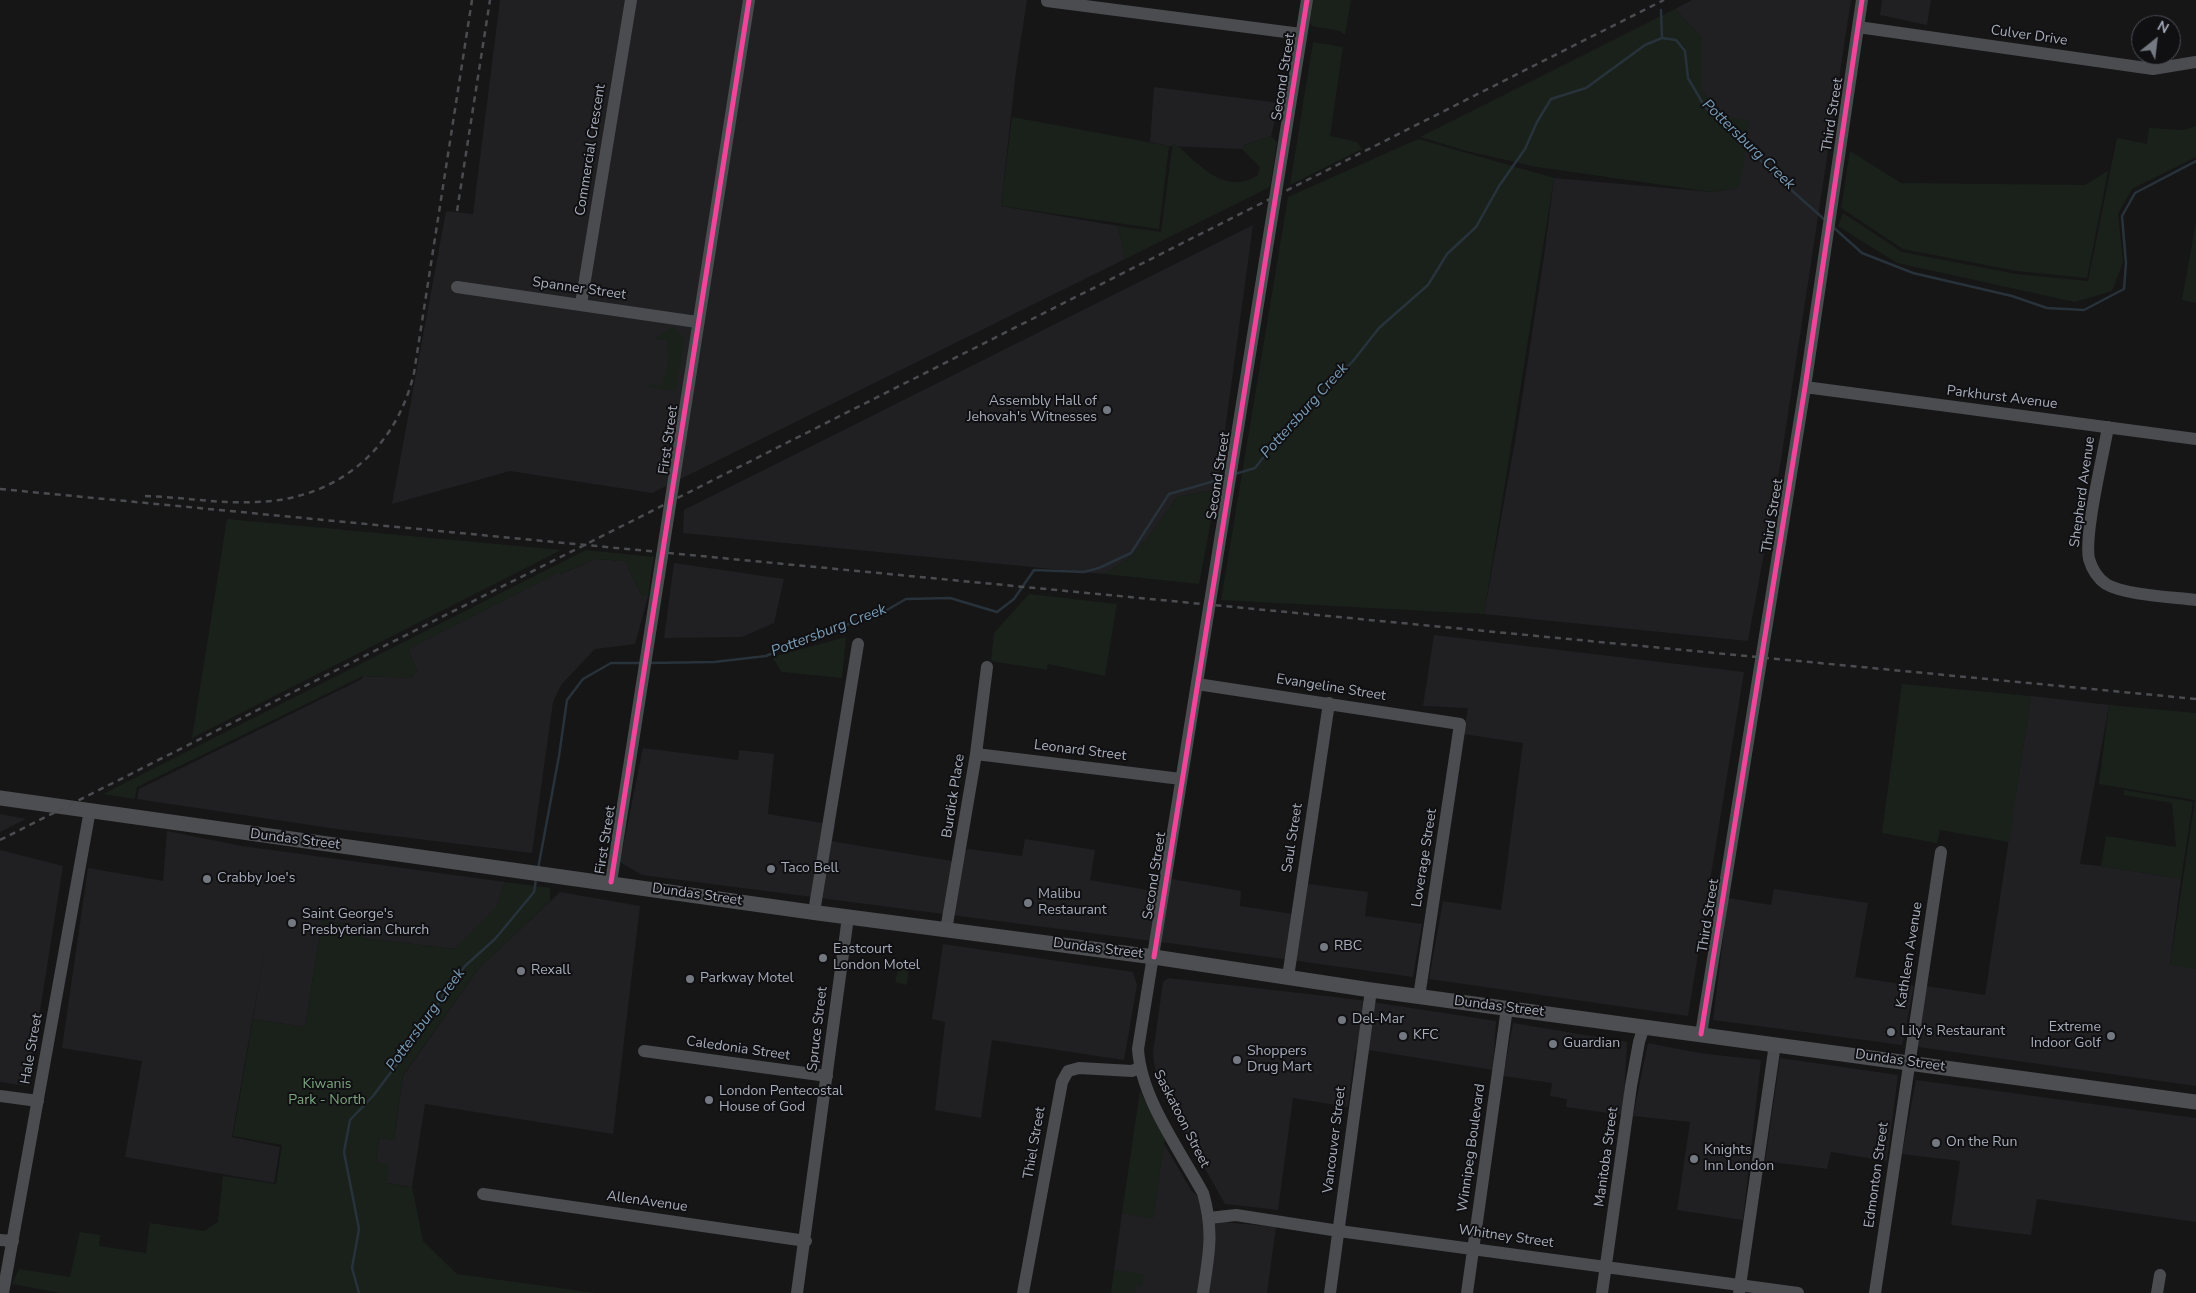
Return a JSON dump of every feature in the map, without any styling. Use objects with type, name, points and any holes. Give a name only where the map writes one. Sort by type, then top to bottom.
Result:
[{"type":"main road","name":"Dundas Street","points":[[0,798],[232,832],[611,882],[848,917],[1154,956],[1371,990],[2196,1102]]},
{"type":"street","name":"Commercial Crescent","points":[[581,304],[631,0]]},
{"type":"street","name":"First Street","points":[[611,882],[647,648],[669,522],[697,322],[749,0]]},
{"type":"street","name":"Second Street","points":[[1154,956],[1307,0]]},
{"type":"street","name":"Third Street","points":[[1701,1034],[1805,387],[1862,0]]},
{"type":"street","points":[[1047,1],[1301,34]]},
{"type":"street","name":"Culver Drive","points":[[1858,27],[2153,69],[2196,62]]},
{"type":"street","name":"Spanner Street","points":[[456,287],[697,322]]},
{"type":"street","name":"Parkhurst Avenue","points":[[1805,387],[2196,439]]},
{"type":"street","name":"Shepherd Avenue","points":[[2108,427],[2089,536],[2089,558],[2096,576],[2106,584],[2122,590],[2196,600]]},
{"type":"street","points":[[814,912],[858,644]]},
{"type":"street","name":"Burdick Place","points":[[946,930],[976,754],[987,667]]},
{"type":"street","name":"Evangeline Street","points":[[1197,684],[1460,724]]},
{"type":"street","name":"Saul Street","points":[[1288,977],[1329,703]]},
{"type":"street","name":"Loverage Street","points":[[1419,996],[1460,724]]},
{"type":"street","name":"Leonard Street","points":[[976,754],[1181,778]]},
{"type":"street","name":"Hale Street","points":[[3,1293],[6,1240],[38,1101],[90,810]]},
{"type":"street","name":"Kathleen Avenue","points":[[1908,1062],[1941,852]]},
{"type":"street","name":"Spruce Street","points":[[798,1293],[848,917]]},
{"type":"street","name":"Saskatoon Street","points":[[1154,956],[1138,1049],[1139,1068],[1150,1096],[1203,1193],[1210,1218],[1211,1238],[1203,1293]]},
{"type":"street","name":"Vancouver Street","points":[[1330,1293],[1371,990]]},
{"type":"street","name":"Winnipeg Boulevard","points":[[1467,1293],[1507,1008]]},
{"type":"street","name":"Manitoba Street","points":[[1602,1293],[1631,1086],[1644,1026]]},
{"type":"street","points":[[1740,1289],[1775,1044]]},
{"type":"street","name":"Caledonia Street","points":[[644,1051],[827,1076]]},
{"type":"street","name":"Edmonton Street","points":[[1875,1293],[1908,1062]]},
{"type":"street","name":"Thiel Street","points":[[1023,1293],[1062,1082],[1068,1072],[1078,1068],[1132,1071],[1139,1068]]},
{"type":"street","points":[[0,1096],[38,1101]]},
{"type":"street","name":"AllenAvenue","points":[[483,1194],[806,1241]]},
{"type":"street","name":"Whitney Street","points":[[1210,1218],[1236,1214],[1339,1231],[1606,1267],[1740,1289],[1798,1293]]},
{"type":"street","points":[[2157,1293],[2160,1276]]},
{"type":"shaded area","points":[[500,0],[1027,0],[1016,71],[1001,206],[1118,226],[1125,259],[652,493],[510,471],[392,504],[446,211],[473,214]]},
{"type":"shaded area","points":[[1692,0],[1851,0],[1781,460],[1748,641],[1484,614],[1518,424],[1545,250],[1554,178],[1712,192],[1738,188],[1725,116],[1702,91],[1702,38],[1675,9]]},
{"type":"shaded area","points":[[1882,0],[1931,0],[1927,25],[1880,15]]},
{"type":"shaded area","points":[[1154,87],[1279,103],[1271,136],[1244,145],[1242,149],[1169,146],[1150,142]]},
{"type":"shaded area","points":[[1253,225],[1217,489],[1177,497],[1148,538],[1127,560],[1104,574],[683,533],[684,510]]},
{"type":"shaded area","points":[[595,559],[625,561],[642,596],[648,596],[635,644],[595,649],[561,685],[553,702],[532,853],[337,829],[137,799],[139,789],[362,679],[363,676],[411,678],[417,671],[408,649],[559,572],[561,574]]},
{"type":"shaded area","points":[[674,563],[784,579],[774,623],[742,637],[664,638]]},
{"type":"shaded area","points":[[1434,635],[1744,672],[1688,1016],[1429,979],[1443,901],[1501,910],[1523,743],[1463,734],[1468,708],[1423,706]]},
{"type":"shaded area","points":[[2031,696],[2109,705],[2080,864],[2181,879],[2170,964],[2196,969],[2196,1086],[1918,1047],[1926,986],[1985,995]]},
{"type":"shaded area","points":[[643,748],[738,760],[739,750],[774,754],[768,814],[835,825],[832,841],[836,842],[952,861],[968,849],[1022,856],[1025,839],[1095,850],[1090,880],[1159,892],[1172,879],[1241,891],[1240,906],[1293,914],[1308,884],[1368,892],[1365,916],[1422,924],[1413,977],[1176,944],[642,875],[620,862]]},
{"type":"shaded area","points":[[0,814],[26,819],[0,832]]},
{"type":"shaded area","points":[[167,831],[242,846],[505,882],[496,908],[455,949],[362,938],[364,927],[322,920],[305,1027],[253,1019],[266,942],[232,1137],[280,1147],[274,1183],[125,1157],[142,1061],[62,1048],[88,868],[163,881]]},
{"type":"shaded area","points":[[0,850],[63,866],[28,1086],[0,1082]]},
{"type":"shaded area","points":[[1774,889],[1868,903],[1855,977],[1914,986],[1902,1045],[1713,1020],[1728,898],[1771,905]]},
{"type":"shaded area","points":[[560,892],[640,906],[613,1134],[425,1104],[412,1187],[387,1183],[376,1163],[379,1138],[394,1140],[403,1076],[479,968]]},
{"type":"shaded area","points":[[943,944],[1133,972],[1137,985],[1124,1060],[992,1040],[981,1118],[935,1110],[945,1022],[932,1019]]},
{"type":"shaded area","points":[[1168,978],[1352,999],[1496,1021],[1493,1070],[1369,1050],[1355,1051],[1348,1107],[1293,1098],[1278,1210],[1225,1204],[1172,1110],[1155,1069],[1153,1053],[1163,982]]},
{"type":"shaded area","points":[[1513,1023],[1627,1042],[1623,1115],[1566,1107],[1567,1099],[1550,1096],[1552,1083],[1503,1076]]},
{"type":"shaded area","points":[[1648,1043],[1699,1053],[1761,1060],[1743,1220],[1677,1210],[1690,1122],[1633,1116]]},
{"type":"shaded area","points":[[1780,1058],[1898,1075],[1887,1161],[1831,1152],[1827,1169],[1765,1161]]},
{"type":"shaded area","points":[[1916,1080],[2196,1118],[2196,1222],[2037,1199],[2031,1235],[1951,1225],[1960,1161],[1902,1154]]},
{"type":"shaded area","points":[[1164,1144],[1191,1190],[1224,1222],[1276,1227],[1267,1293],[1134,1293],[1136,1286],[1114,1270],[1122,1213],[1153,1218]]},
{"type":"green space","points":[[1313,0],[1351,0],[1345,35],[1340,31],[1312,26],[1310,22]]},
{"type":"green space","points":[[1675,9],[1702,38],[1702,91],[1725,116],[1749,121],[1743,170],[1738,188],[1712,192],[1537,167],[1467,151],[1420,137]]},
{"type":"green space","points":[[1313,42],[1343,47],[1330,136],[1357,142],[1362,149],[1290,185]]},
{"type":"green space","points":[[1012,117],[1169,146],[1159,229],[1001,206]]},
{"type":"green space","points":[[2196,126],[2196,157],[2132,189],[2118,214],[2123,262],[2112,291],[2075,302],[1897,263],[1838,226],[1843,213],[1902,252],[2016,274],[2088,281],[2117,138],[2147,144],[2149,128],[2183,130]]},
{"type":"green space","points":[[1271,136],[1277,142],[1270,187],[1125,259],[1118,226],[1161,232],[1173,142],[1212,175],[1234,182],[1246,181],[1258,175],[1260,167],[1242,149],[1244,145]]},
{"type":"green space","points":[[1418,139],[1554,178],[1484,614],[1221,600],[1288,197]]},
{"type":"green space","points":[[1850,151],[1901,183],[2085,185],[2108,171],[2087,278],[2017,271],[1903,249],[1841,208]]},
{"type":"green space","points":[[2196,222],[2196,303],[2182,300]]},
{"type":"green space","points":[[674,327],[684,339],[676,391],[647,387],[652,384],[661,386],[668,363],[667,339],[657,340],[657,336]]},
{"type":"green space","points":[[1217,489],[1199,584],[1104,574],[1127,560],[1148,538],[1177,497]]},
{"type":"green space","points":[[227,519],[561,550],[192,738]]},
{"type":"green space","points":[[586,550],[654,557],[648,596],[642,596],[625,561],[595,559],[560,574],[558,573],[408,649],[417,671],[411,678],[363,676],[137,787],[135,799],[103,794]]},
{"type":"green space","points":[[1029,594],[1117,604],[1105,676],[1048,664],[1047,670],[991,661],[994,633]]},
{"type":"green space","points":[[846,637],[842,678],[782,672],[772,657]]},
{"type":"green space","points":[[1902,684],[2031,696],[2009,842],[1940,830],[1937,843],[1882,833]]},
{"type":"green space","points":[[2109,705],[2196,713],[2196,969],[2170,965],[2195,800],[2099,784]]},
{"type":"green space","points":[[2124,790],[2193,802],[2181,879],[2101,866],[2106,836],[2176,847],[2172,803],[2124,795]]},
{"type":"green space","name":"Kiwanis Park - North","points":[[505,882],[550,888],[550,901],[479,968],[403,1075],[394,1140],[379,1138],[376,1162],[389,1164],[387,1183],[412,1187],[423,1241],[457,1274],[595,1293],[60,1293],[12,1284],[19,1269],[70,1277],[80,1232],[100,1235],[99,1246],[146,1253],[150,1223],[204,1231],[218,1222],[223,1176],[276,1184],[282,1145],[233,1136],[253,1019],[305,1027],[322,920],[364,927],[362,938],[455,949],[496,908]]},
{"type":"green space","points":[[900,963],[909,965],[907,985],[895,982]]},
{"type":"green space","points":[[1140,1091],[1165,1138],[1153,1219],[1122,1213]]},
{"type":"green space","points":[[1114,1270],[1144,1274],[1141,1287],[1136,1286],[1134,1293],[1111,1293]]},
{"type":"waterway","points":[[1661,10],[1662,38]]},
{"type":"waterway","name":"Pottersburg Creek","points":[[1235,474],[1255,468],[1279,438],[1353,361],[1379,328],[1428,285],[1447,254],[1476,227],[1499,186],[1525,149],[1537,122],[1551,99],[1586,88],[1645,45],[1662,38],[1676,40],[1685,51],[1688,78],[1705,107],[1742,140],[1771,172],[1825,220]]},
{"type":"waterway","name":"Pottersburg Creek","points":[[1833,227],[1862,253],[1913,273],[2012,296],[2047,308],[2084,310],[2124,289],[2126,263],[2122,216],[2135,193],[2196,161]]},
{"type":"waterway","name":"Pottersburg Creek","points":[[648,663],[714,662],[766,656],[812,636],[880,614],[906,599],[950,598],[997,612],[1014,599],[1034,570],[1084,572],[1099,568],[1131,553],[1169,494],[1225,478]]},
{"type":"waterway","name":"Pottersburg Creek","points":[[538,869],[559,756],[567,700],[583,679],[611,663],[640,663]]},
{"type":"waterway","name":"Pottersburg Creek","points":[[359,1293],[352,1268],[359,1229],[344,1152],[350,1120],[373,1096],[422,1031],[447,989],[465,966],[495,939],[534,892],[536,879]]},
{"type":"railway","points":[[145,496],[256,502],[285,499],[312,492],[336,481],[358,466],[377,447],[393,425],[405,401],[414,373],[472,0]]},
{"type":"railway","points":[[457,211],[490,0]]},
{"type":"railway","points":[[0,840],[1664,0]]},
{"type":"railway","points":[[0,489],[2196,699]]},
{"type":"cycle path","points":[[611,882],[749,0]]},
{"type":"cycle path","points":[[1154,957],[1307,0]]},
{"type":"cycle path","points":[[1701,1034],[1805,387],[1862,0]]},
{"type":"place","name":"Assembly Hall of Jehovah's Witnesses","points":[[1107,410]]},
{"type":"place","name":"Taco Bell","points":[[771,869]]},
{"type":"place","name":"Crabby Joe's","points":[[207,879]]},
{"type":"place","name":"Malibu Restaurant","points":[[1028,903]]},
{"type":"place","name":"Saint George's Presbyterian Church","points":[[292,923]]},
{"type":"place","name":"RBC","points":[[1324,947]]},
{"type":"place","name":"Eastcourt London Motel","points":[[823,958]]},
{"type":"place","name":"Rexall","points":[[521,971]]},
{"type":"place","name":"Parkway Motel","points":[[690,979]]},
{"type":"place","name":"Del-Mar","points":[[1342,1020]]},
{"type":"place","name":"Lily's Restaurant","points":[[1891,1032]]},
{"type":"place","name":"KFC","points":[[1403,1036]]},
{"type":"place","name":"Extreme Indoor Golf","points":[[2111,1036]]},
{"type":"place","name":"Guardian","points":[[1553,1044]]},
{"type":"place","name":"Shoppers Drug Mart","points":[[1237,1060]]},
{"type":"place","name":"London Pentecostal House of God","points":[[709,1100]]},
{"type":"place","name":"On the Run","points":[[1936,1143]]},
{"type":"place","name":"Knights Inn London","points":[[1694,1159]]}]
